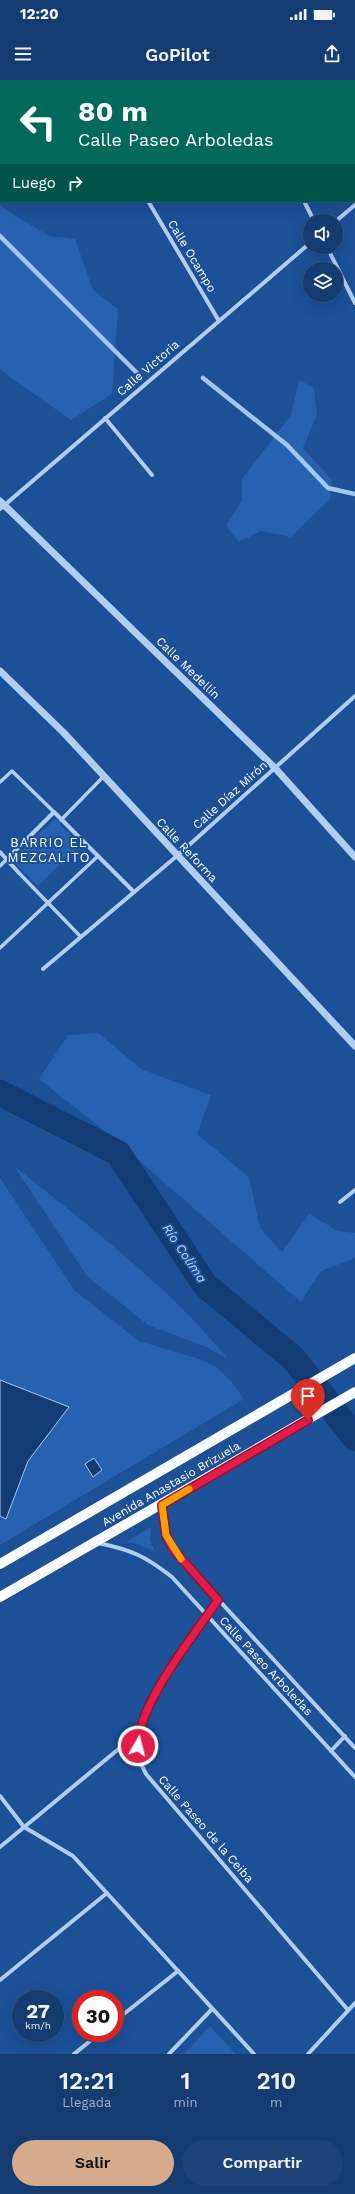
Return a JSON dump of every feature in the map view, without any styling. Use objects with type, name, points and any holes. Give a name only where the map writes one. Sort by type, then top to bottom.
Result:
[{"type":"main road","name":"Avenida Anastasio Brizuela","points":[[0,1564],[355,1358]]},
{"type":"main road","name":"Avenida Anastasio Brizuela","points":[[0,1597],[162,1505],[355,1392]]},
{"type":"street","name":"Calle Ocampo","points":[[149,202],[219,321]]},
{"type":"street","points":[[304,202],[310,214]]},
{"type":"street","points":[[343,215],[355,205]]},
{"type":"street","name":"Calle Victoria","points":[[1,505],[303,249]]},
{"type":"street","points":[[330,254],[355,303]]},
{"type":"street","points":[[105,418],[152,475]]},
{"type":"street","name":"Calle Medellín","points":[[1,505],[276,768],[355,857]]},
{"type":"street","name":"Calle Reforma","points":[[0,671],[63,732],[355,1046]]},
{"type":"street","name":"Calle Díaz Mirón","points":[[43,969],[178,855],[355,696]]},
{"type":"street","points":[[0,782],[12,771],[134,892]]},
{"type":"street","points":[[61,820],[104,776]]},
{"type":"street","points":[[0,866],[54,812]]},
{"type":"street","points":[[0,852],[81,937]]},
{"type":"street","points":[[0,948],[98,856]]},
{"type":"street","points":[[340,1202],[355,1190]]},
{"type":"street","name":"Calle Paseo Arboledas","points":[[162,1505],[166,1535],[173,1549],[218,1600],[355,1748]]},
{"type":"street","name":"Calle Paseo Arboledas","points":[[96,1542],[124,1549],[148,1558],[172,1577],[355,1777]]},
{"type":"street","name":"Calle Paseo de la Ceiba","points":[[218,1600],[188,1642],[154,1696],[138,1733],[138,1758],[146,1774],[348,2010]]},
{"type":"street","points":[[0,1847],[138,1733]]},
{"type":"street","points":[[331,1751],[345,1736]]},
{"type":"street","points":[[0,1796],[24,1827],[73,1856],[254,2054]]},
{"type":"street","points":[[0,1980],[107,1893]]},
{"type":"street","points":[[124,2014],[178,1971]]},
{"type":"street","points":[[308,2054],[355,2003]]},
{"type":"street","points":[[169,2054],[212,2008]]},
{"type":"street","points":[[74,2054],[89,2042]]},
{"type":"shaded area","points":[[0,206],[49,236],[75,239],[93,290],[118,309],[112,394],[71,420],[7,375],[0,368]]},
{"type":"shaded area","points":[[299,380],[314,388],[317,414],[303,448],[332,480],[330,499],[291,537],[261,531],[239,542],[226,526],[242,500],[242,479],[291,415]]},
{"type":"shaded area","points":[[55,819],[80,845],[38,886],[12,860]]},
{"type":"shaded area","points":[[98,1033],[141,1069],[211,1095],[197,1134],[249,1177],[260,1228],[282,1252],[309,1214],[338,1231],[355,1233],[355,1258],[321,1271],[301,1302],[112,1137],[39,1079],[68,1035]]},
{"type":"shaded area","points":[[14,1166],[99,1234],[153,1281],[204,1332],[228,1359],[206,1347],[148,1325],[87,1276]]},
{"type":"shaded area","points":[[0,1178],[75,1291],[139,1341],[196,1358],[215,1366],[231,1381],[244,1399],[0,1545]]},
{"type":"shaded area","points":[[0,1380],[69,1407],[28,1461],[6,1519],[0,1516]]},
{"type":"shaded area","points":[[94,1458],[102,1470],[93,1477],[85,1464]]},
{"type":"shaded area","points":[[151,1527],[150,1540],[155,1552],[139,1544],[126,1542]]},
{"type":"shaded area","points":[[210,2026],[236,2054],[184,2054]]},
{"type":"waterway","points":[[0,236],[141,377]]},
{"type":"waterway","points":[[203,378],[287,445],[328,488],[355,494]]},
{"type":"waterway","name":"Río Colima","points":[[0,1093],[118,1153],[205,1285],[294,1359],[355,1438]]},
{"type":"slow traffic","points":[[181,1559],[173,1549],[166,1535],[162,1505],[189,1489]]},
{"type":"district","name":"BARRIO EL MEZCALITO","points":[[49,850]]},
{"type":"route","points":[[138,1746],[138,1733],[154,1696],[188,1642],[218,1600],[173,1549],[166,1535],[162,1505],[308,1420]]}]
